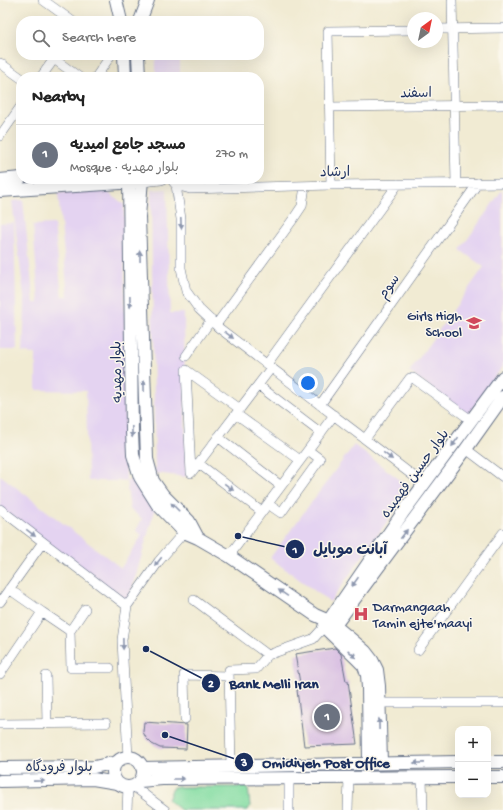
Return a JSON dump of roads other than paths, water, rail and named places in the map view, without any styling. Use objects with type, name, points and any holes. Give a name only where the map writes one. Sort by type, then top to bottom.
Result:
[{"type":"street","points":[[43,0],[65,16]]},
{"type":"street","points":[[116,0],[120,16]]},
{"type":"street","points":[[142,16],[148,0]]},
{"type":"street","points":[[452,0],[456,184]]},
{"type":"street","points":[[443,29],[503,28]]},
{"type":"street","points":[[331,185],[328,31],[407,30]]},
{"type":"street","points":[[45,72],[53,60]]},
{"type":"street","points":[[55,60],[72,72]]},
{"type":"street","points":[[99,72],[108,60]]},
{"type":"street","points":[[124,60],[125,72]]},
{"type":"street","points":[[138,60],[139,72]]},
{"type":"street","points":[[0,63],[16,74]]},
{"type":"street","name":"اسفند","points":[[330,107],[503,105]]},
{"type":"street","points":[[0,136],[16,113]]},
{"type":"street","points":[[0,180],[16,178]]},
{"type":"street","name":"ارشاد","points":[[179,184],[190,189],[331,185],[503,183]]},
{"type":"street","points":[[0,191],[93,184]]},
{"type":"street","points":[[107,184],[122,194],[129,202]]},
{"type":"street","name":"بلوار مهدیه","points":[[129,184],[132,432],[133,455],[140,477],[157,504],[184,532],[198,538],[229,556],[365,651],[377,670],[379,686],[375,763]]},
{"type":"street","name":"بلوار مهدیه","points":[[142,184],[139,217],[147,459],[153,481],[163,495],[189,521],[198,538]]},
{"type":"street","points":[[174,184],[181,220],[182,268],[186,291],[199,309],[213,323],[424,484]]},
{"type":"street","points":[[300,460],[238,411],[186,370],[191,473],[198,463],[238,411],[258,385],[269,366],[398,184]]},
{"type":"street","name":"سوم","points":[[320,405],[478,184]]},
{"type":"street","points":[[186,356],[294,218],[302,206],[305,186]]},
{"type":"street","name":"بلوار حسین فهمیده","points":[[330,626],[424,484],[503,377]]},
{"type":"street","points":[[365,439],[410,378],[413,378],[471,420]]},
{"type":"street","points":[[258,385],[320,433]]},
{"type":"street","name":"بلوار حسین فهمیده","points":[[330,626],[466,449],[503,397]]},
{"type":"street","points":[[229,556],[334,415]]},
{"type":"street","points":[[218,437],[281,486]]},
{"type":"street","points":[[466,449],[503,477]]},
{"type":"street","points":[[268,504],[281,513],[320,459],[308,450]]},
{"type":"street","points":[[198,463],[262,512]]},
{"type":"street","points":[[0,509],[127,606]]},
{"type":"street","points":[[165,810],[129,784],[114,780],[113,770],[122,760],[122,640],[127,606],[158,561],[184,532]]},
{"type":"street","points":[[418,650],[503,533]]},
{"type":"street","points":[[0,602],[43,542]]},
{"type":"street","points":[[9,589],[70,631]]},
{"type":"street","points":[[194,600],[268,655]]},
{"type":"street","points":[[85,609],[70,631],[71,668],[110,668]]},
{"type":"street","points":[[0,674],[42,612]]},
{"type":"street","points":[[231,766],[229,670],[256,669],[268,655],[313,639],[330,626]]},
{"type":"street","name":"بلوار مهدیه","points":[[330,626],[364,666],[367,675],[375,763]]},
{"type":"street","points":[[185,719],[184,675],[229,676]]},
{"type":"street","points":[[46,676],[47,723]]},
{"type":"street","points":[[379,703],[503,703]]},
{"type":"street","points":[[0,724],[106,722]]},
{"type":"street","points":[[122,760],[136,760],[143,772],[129,784],[128,810]]},
{"type":"street","name":"بلوار فرودگاه","points":[[0,768],[94,767],[122,760]]},
{"type":"street","points":[[142,768],[455,762]]},
{"type":"street","points":[[491,762],[503,762]]},
{"type":"street","name":"بلوار فرودگاه","points":[[0,781],[93,780],[129,784],[289,779],[455,777]]},
{"type":"street","points":[[491,777],[503,777]]},
{"type":"street","points":[[348,810],[349,778]]},
{"type":"street","points":[[422,778],[423,810]]},
{"type":"street","points":[[289,779],[289,810]]},
{"type":"place","name":"Girls High School","points":[[474,323]]},
{"type":"place","name":"آبانت موبایل","points":[[238,536]]},
{"type":"place","name":"Darmangaah Tamin ejte'maayi","points":[[361,614]]},
{"type":"place","name":"Bank Melli Iran","points":[[146,649]]},
{"type":"place","name":"مسجد جامع امیدیه","points":[[327,717]]},
{"type":"place","name":"Omidiyeh Post Office","points":[[165,735]]}]
